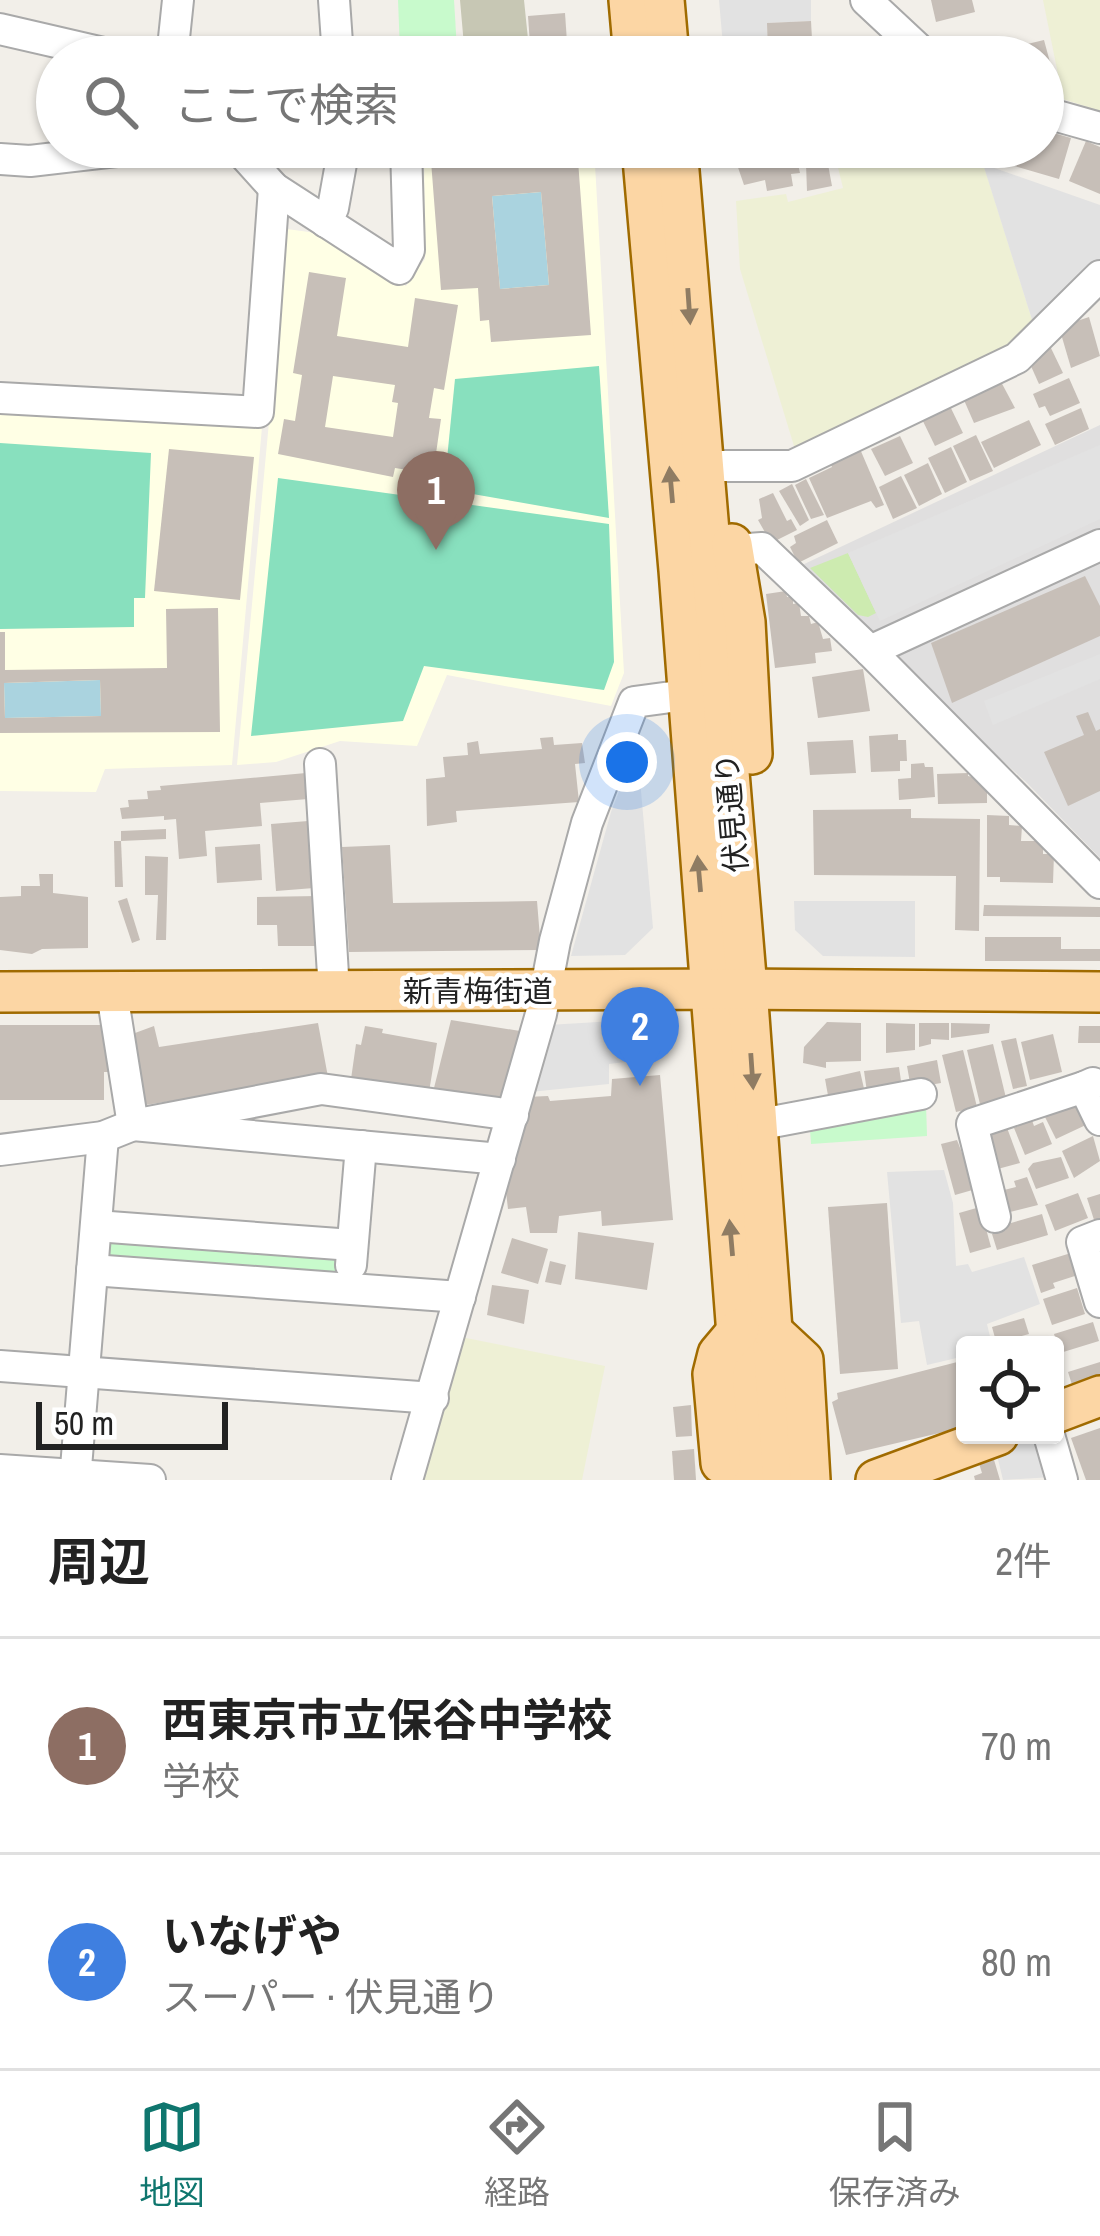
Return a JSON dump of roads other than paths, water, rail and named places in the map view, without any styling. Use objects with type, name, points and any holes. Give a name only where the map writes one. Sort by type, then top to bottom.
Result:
[{"type":"main road","points":[[629,0],[632,36]]},
{"type":"main road","points":[[664,0],[667,36]]},
{"type":"main road","name":"伏見通り","points":[[648,168],[667,230],[698,429],[733,830],[728,989],[756,1125],[756,1331],[748,1480]]},
{"type":"main road","points":[[666,168],[664,233],[696,220],[704,210],[704,168]]},
{"type":"main road","name":"伏見通り","points":[[674,168],[667,230],[686,695],[728,989],[756,1331],[783,1480]]},
{"type":"main road","points":[[698,429],[716,445],[722,466],[745,622],[755,794],[753,814],[733,830]]},
{"type":"main road","name":"新青梅街道","points":[[0,992],[1100,992]]},
{"type":"main road","points":[[723,1480],[713,1374],[718,1354],[756,1331],[803,1360],[810,1480]]},
{"type":"main road","points":[[1064,1410],[1100,1396]]},
{"type":"main road","points":[[876,1480],[974,1444]]},
{"type":"street","points":[[174,36],[178,0]]},
{"type":"street","points":[[334,0],[337,36]]},
{"type":"street","points":[[866,0],[905,36]]},
{"type":"street","points":[[0,29],[36,37]]},
{"type":"street","points":[[1064,118],[1100,128]]},
{"type":"street","points":[[0,160],[36,160]]},
{"type":"street","points":[[256,168],[274,188],[399,268],[409,250],[407,168]]},
{"type":"street","points":[[326,222],[340,168]]},
{"type":"street","points":[[0,398],[258,412],[274,188]]},
{"type":"street","points":[[722,466],[792,466],[1017,358],[1100,276]]},
{"type":"street","points":[[870,651],[1100,545]]},
{"type":"street","points":[[734,550],[762,548],[1100,883]]},
{"type":"street","points":[[407,1480],[548,991],[587,823],[634,702],[686,695]]},
{"type":"street","points":[[320,764],[334,991]]},
{"type":"street","points":[[112,994],[133,1125]]},
{"type":"street","points":[[995,1217],[972,1124],[1089,1085],[1100,1120]]},
{"type":"street","points":[[0,1150],[103,1137],[133,1125],[321,1089],[513,1115]]},
{"type":"street","points":[[756,1125],[921,1094]]},
{"type":"street","points":[[133,1125],[500,1159]]},
{"type":"street","points":[[75,1478],[103,1137]]},
{"type":"street","points":[[350,1288],[361,1146]]},
{"type":"street","points":[[96,1226],[352,1245]]},
{"type":"street","points":[[1100,1235],[1082,1242],[1100,1302]]},
{"type":"street","points":[[92,1270],[460,1298]]},
{"type":"street","points":[[0,1366],[433,1398]]},
{"type":"street","points":[[1052,1444],[1062,1480]]},
{"type":"street","points":[[0,1470],[150,1480]]},
{"type":"water","points":[[541,192],[549,285],[500,289],[492,196]]},
{"type":"water","points":[[100,680],[101,716],[5,718],[4,683]]},
{"type":"place","name":"西東京市立保谷中学校","points":[[436,550]]},
{"type":"place","name":"いなげや","points":[[640,1086]]}]
